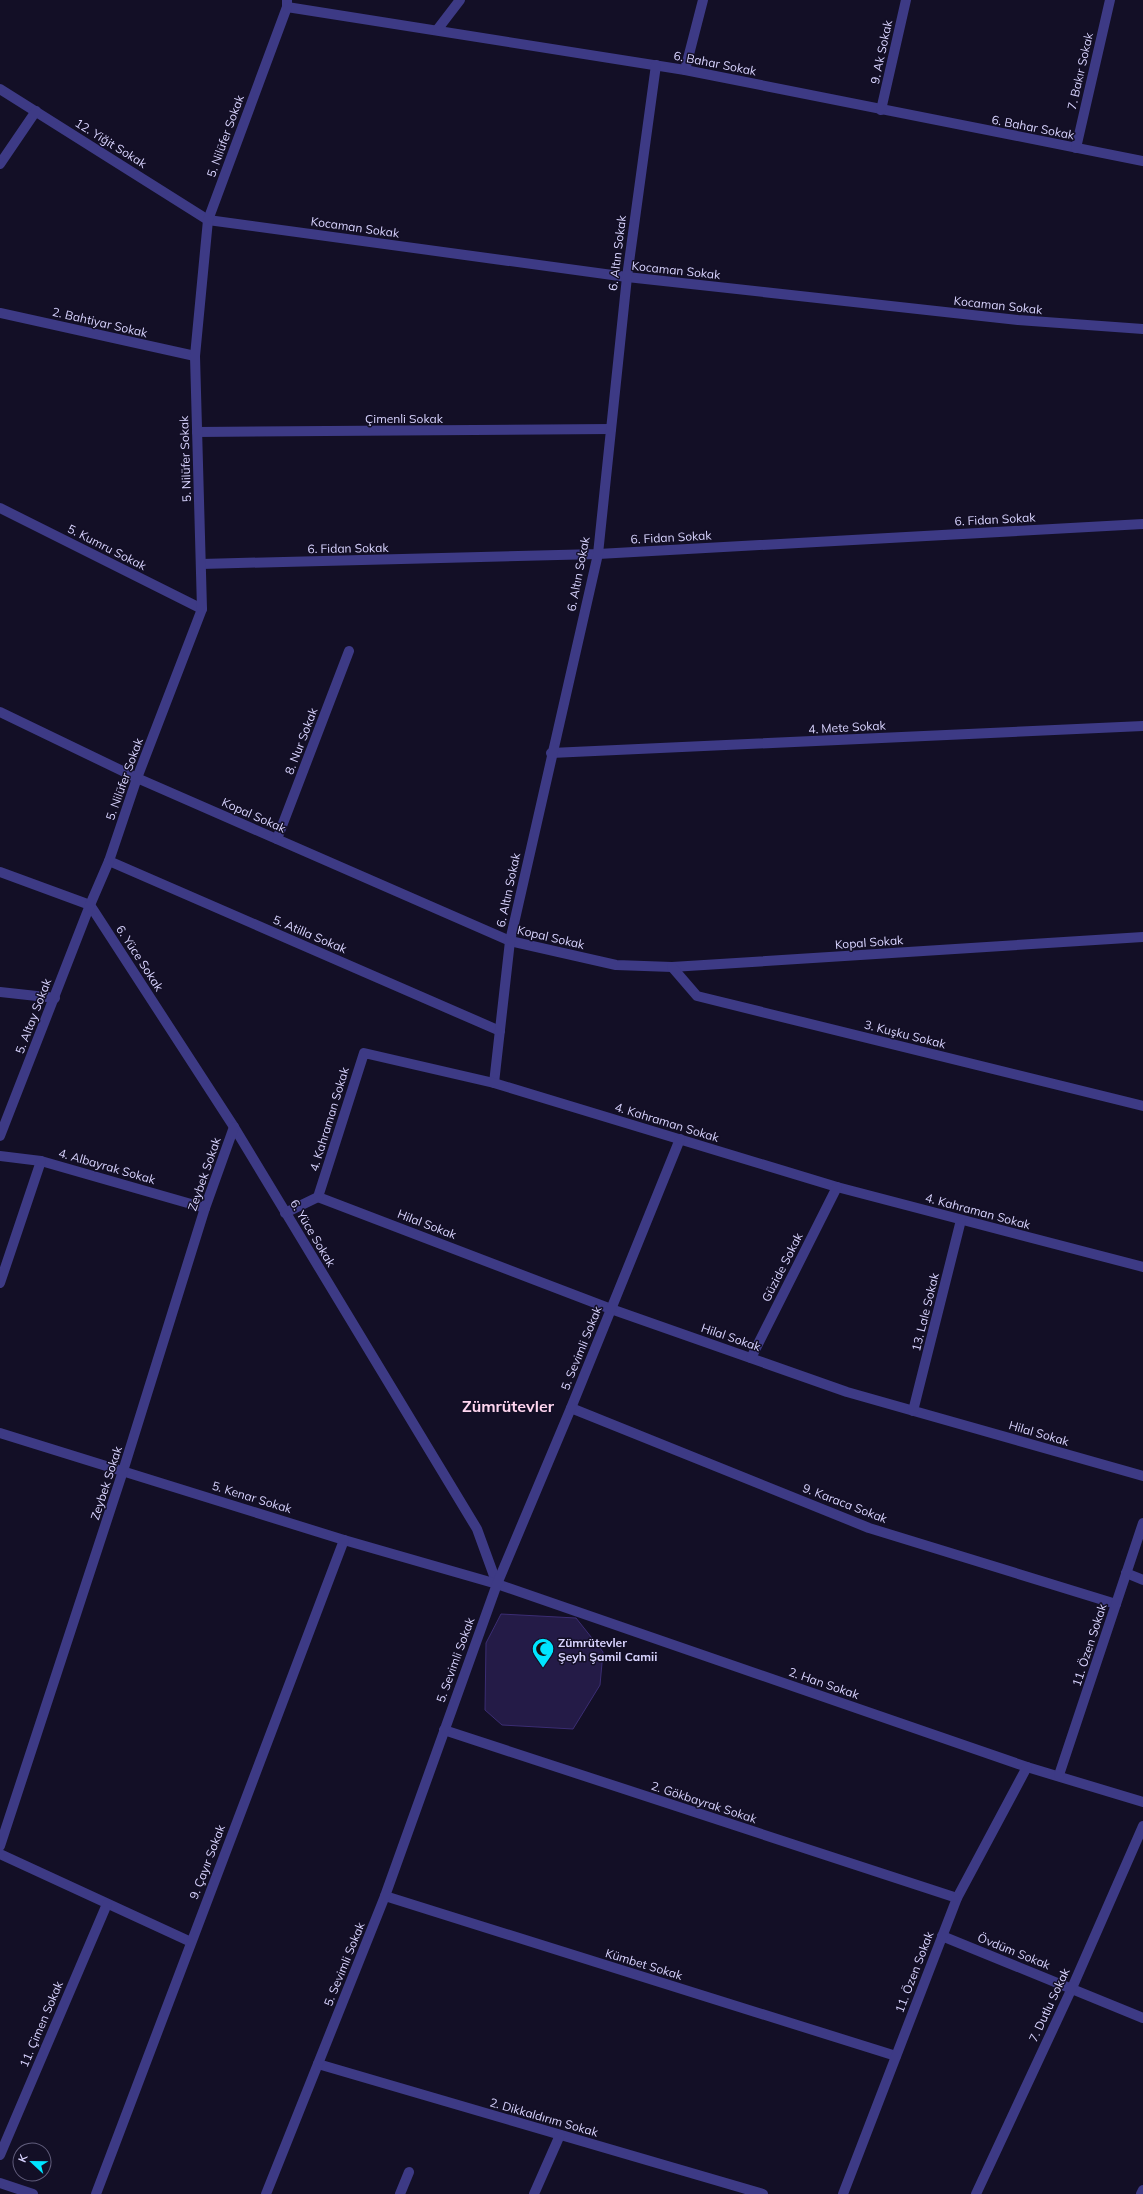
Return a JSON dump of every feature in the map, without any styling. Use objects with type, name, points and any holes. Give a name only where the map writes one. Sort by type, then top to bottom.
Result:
[{"type":"street","points":[[437,30],[460,0]]},
{"type":"street","points":[[685,70],[703,0]]},
{"type":"street","name":"9. Ak Sokak","points":[[881,110],[906,0]]},
{"type":"street","name":"7. Bakır Sokak","points":[[1076,148],[1110,0]]},
{"type":"street","name":"6. Bahar Sokak","points":[[287,4],[685,70],[1143,162]]},
{"type":"street","name":"5. Nilüfer Sokak","points":[[90,905],[109,862],[137,778],[202,609],[195,356],[208,220],[287,4]]},
{"type":"street","name":"6. Altın Sokak","points":[[494,1082],[510,942],[551,753],[598,554],[627,278],[656,65]]},
{"type":"street","name":"12. Yiğit Sokak","points":[[0,89],[208,220]]},
{"type":"street","points":[[0,164],[36,111]]},
{"type":"street","name":"Kocaman Sokak","points":[[208,220],[627,278],[1018,320],[1143,329]]},
{"type":"street","name":"2. Bahtiyar Sokak","points":[[0,313],[195,356]]},
{"type":"street","name":"Çimenli Sokak","points":[[197,432],[611,429]]},
{"type":"street","name":"5. Kumru Sokak","points":[[0,508],[202,609]]},
{"type":"street","name":"6. Fidan Sokak","points":[[200,564],[598,554],[1143,524]]},
{"type":"street","name":"8. Nur Sokak","points":[[277,839],[349,651]]},
{"type":"street","name":"Kopal Sokak","points":[[0,712],[137,778],[510,942],[616,965],[672,967],[1143,937]]},
{"type":"street","name":"4. Mete Sokak","points":[[551,753],[1143,726]]},
{"type":"street","name":"5. Atilla Sokak","points":[[109,862],[500,1031]]},
{"type":"street","points":[[0,872],[90,905]]},
{"type":"street","name":"5. Altay Sokak","points":[[0,1136],[90,905]]},
{"type":"street","name":"6. Yüce Sokak","points":[[90,905],[234,1127],[477,1529],[497,1584]]},
{"type":"street","name":"3. Kuşku Sokak","points":[[672,967],[697,996],[1143,1106]]},
{"type":"street","points":[[0,992],[55,998]]},
{"type":"street","name":"4. Kahraman Sokak","points":[[318,1197],[364,1053],[494,1082],[837,1187],[1143,1267]]},
{"type":"street","name":"Zeybek Sokak","points":[[0,1846],[123,1471],[206,1208],[234,1127]]},
{"type":"street","name":"5. Sevimli Sokak","points":[[266,2194],[385,1896],[497,1584],[571,1408],[680,1139]]},
{"type":"street","name":"4. Albayrak Sokak","points":[[0,1156],[41,1161],[206,1208]]},
{"type":"street","points":[[0,1283],[41,1161]]},
{"type":"street","name":"Güzide Sokak","points":[[751,1358],[837,1187]]},
{"type":"street","points":[[285,1213],[318,1197]]},
{"type":"street","name":"Hilal Sokak","points":[[318,1197],[611,1309],[847,1392],[1143,1476]]},
{"type":"street","name":"13. Lale Sokak","points":[[913,1411],[961,1220]]},
{"type":"street","name":"9. Karaca Sokak","points":[[571,1408],[869,1528],[1116,1604]]},
{"type":"street","name":"5. Kenar Sokak","points":[[0,1434],[344,1540],[497,1584]]},
{"type":"street","name":"11. Özen Sokak","points":[[1059,1775],[1143,1523]]},
{"type":"street","name":"9. Çayır Sokak","points":[[96,2194],[344,1540]]},
{"type":"street","points":[[1126,1573],[1143,1580]]},
{"type":"street","name":"2. Han Sokak","points":[[497,1584],[1027,1767],[1059,1775],[1143,1802]]},
{"type":"street","name":"2. Gökbayrak Sokak","points":[[444,1730],[957,1898]]},
{"type":"street","name":"11. Özen Sokak","points":[[843,2194],[957,1898],[1027,1767]]},
{"type":"street","name":"7. Dutlu Sokak","points":[[976,2194],[1072,1988],[1143,1826]]},
{"type":"street","points":[[0,1854],[191,1942]]},
{"type":"street","name":"Kümbet Sokak","points":[[385,1896],[896,2056]]},
{"type":"street","name":"11. Çimen Sokak","points":[[0,2155],[107,1904]]},
{"type":"street","name":"Övdüm Sokak","points":[[942,1936],[1143,2018]]},
{"type":"street","name":"2. Dikkaldırım Sokak","points":[[318,2064],[763,2194]]},
{"type":"street","points":[[534,2194],[560,2135]]},
{"type":"street","points":[[400,2194],[409,2172]]},
{"type":"street","points":[[0,2183],[33,2194]]},
{"type":"street","points":[[1141,2194],[1143,2190]]},
{"type":"building","name":"Zümrütevler Şeyh Şamil Camii","points":[[501,1614],[576,1618],[603,1652],[600,1685],[573,1729],[502,1725],[485,1710],[486,1643]]},
{"type":"place","name":"Zümrütevler Şeyh Şamil Camii","points":[[543,1668]]},
{"type":"district","name":"Zümrütevler","points":[[508,1406]]}]
